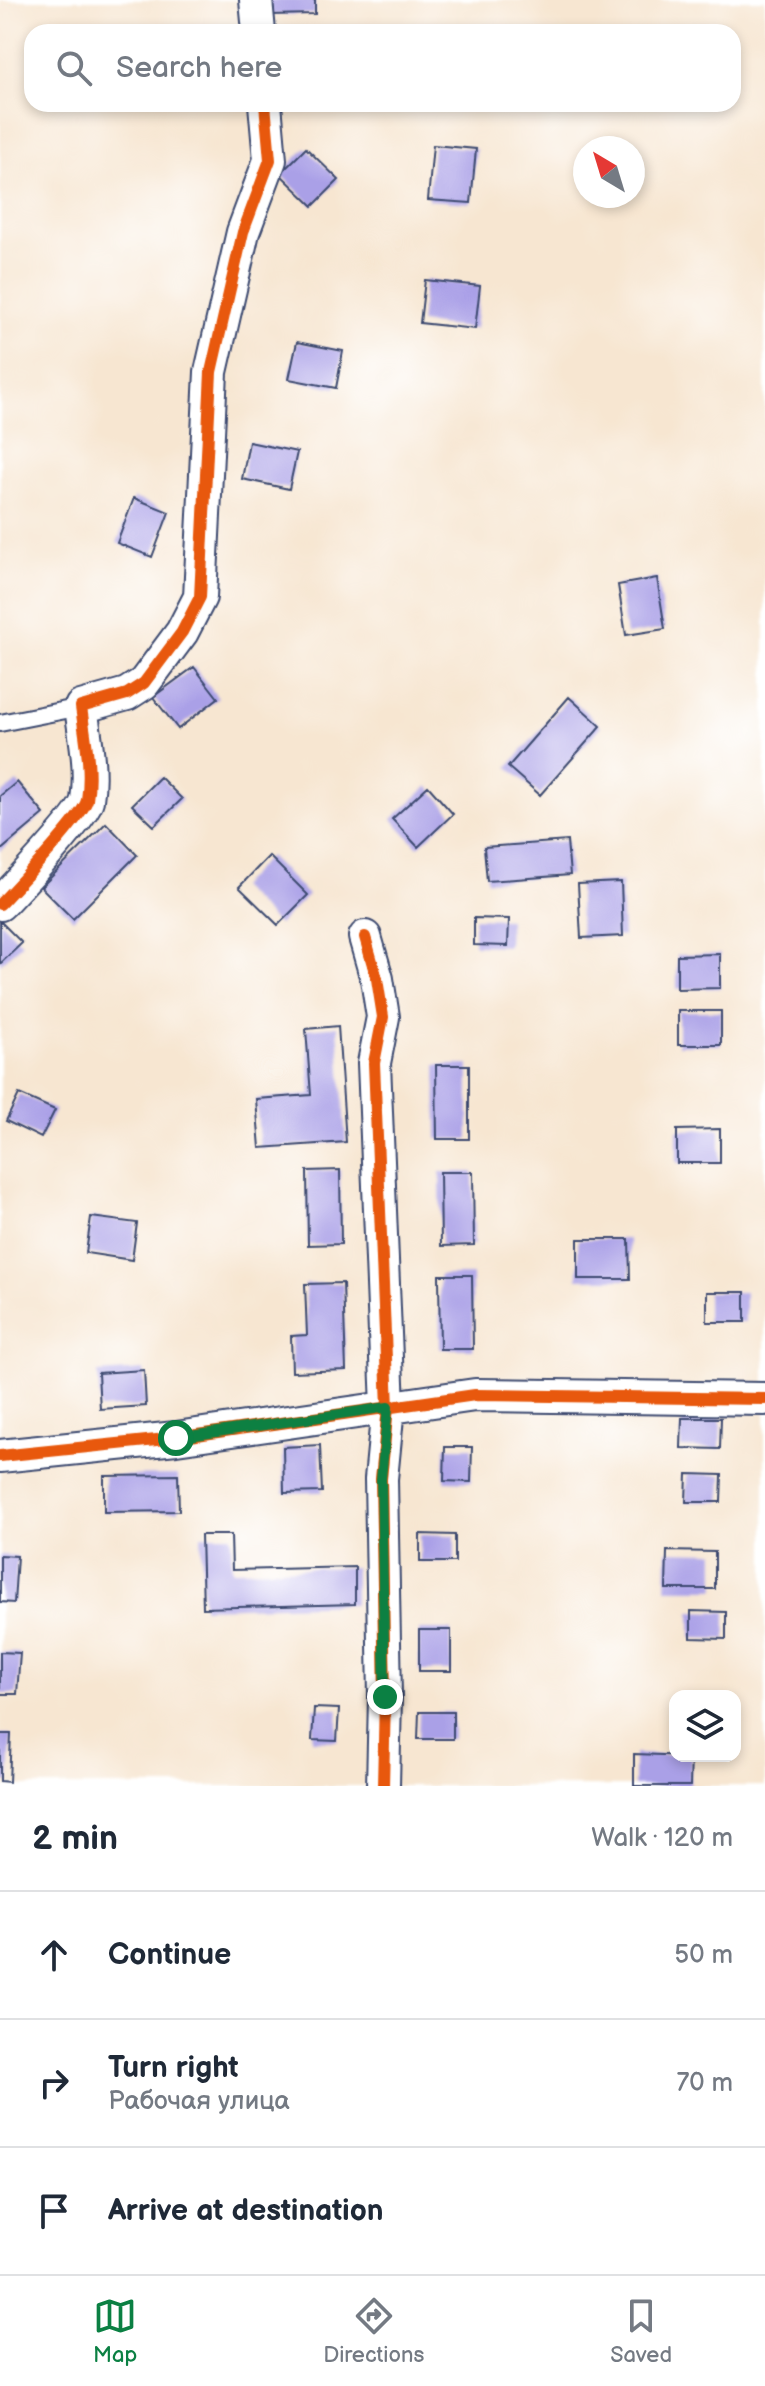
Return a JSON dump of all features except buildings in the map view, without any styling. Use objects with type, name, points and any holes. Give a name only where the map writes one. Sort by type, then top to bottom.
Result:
[{"type":"street","points":[[256,0],[258,24]]},
{"type":"street","points":[[0,904],[39,863],[86,804],[89,766],[81,707],[127,694],[144,683],[182,632],[200,597],[211,372],[243,232],[270,160],[266,112]]},
{"type":"street","points":[[365,937],[377,979],[383,1017],[374,1063],[388,1407],[381,1479],[385,1697],[383,1786]]},
{"type":"street","points":[[0,1456],[149,1441],[475,1395],[765,1399]]},
{"type":"lane","points":[[0,723],[81,707]]},
{"type":"cycle path","points":[[0,904],[62,836],[87,800],[88,765],[81,707],[127,694],[144,683],[182,632],[200,597],[211,372],[243,232],[270,160],[266,112]]},
{"type":"cycle path","points":[[365,937],[377,979],[383,1017],[374,1063],[388,1407],[381,1479],[385,1697],[383,1786]]},
{"type":"cycle path","points":[[0,1456],[176,1438],[475,1395],[765,1399]]},
{"type":"route","points":[[176,1438],[388,1407],[381,1479],[385,1697]]}]
